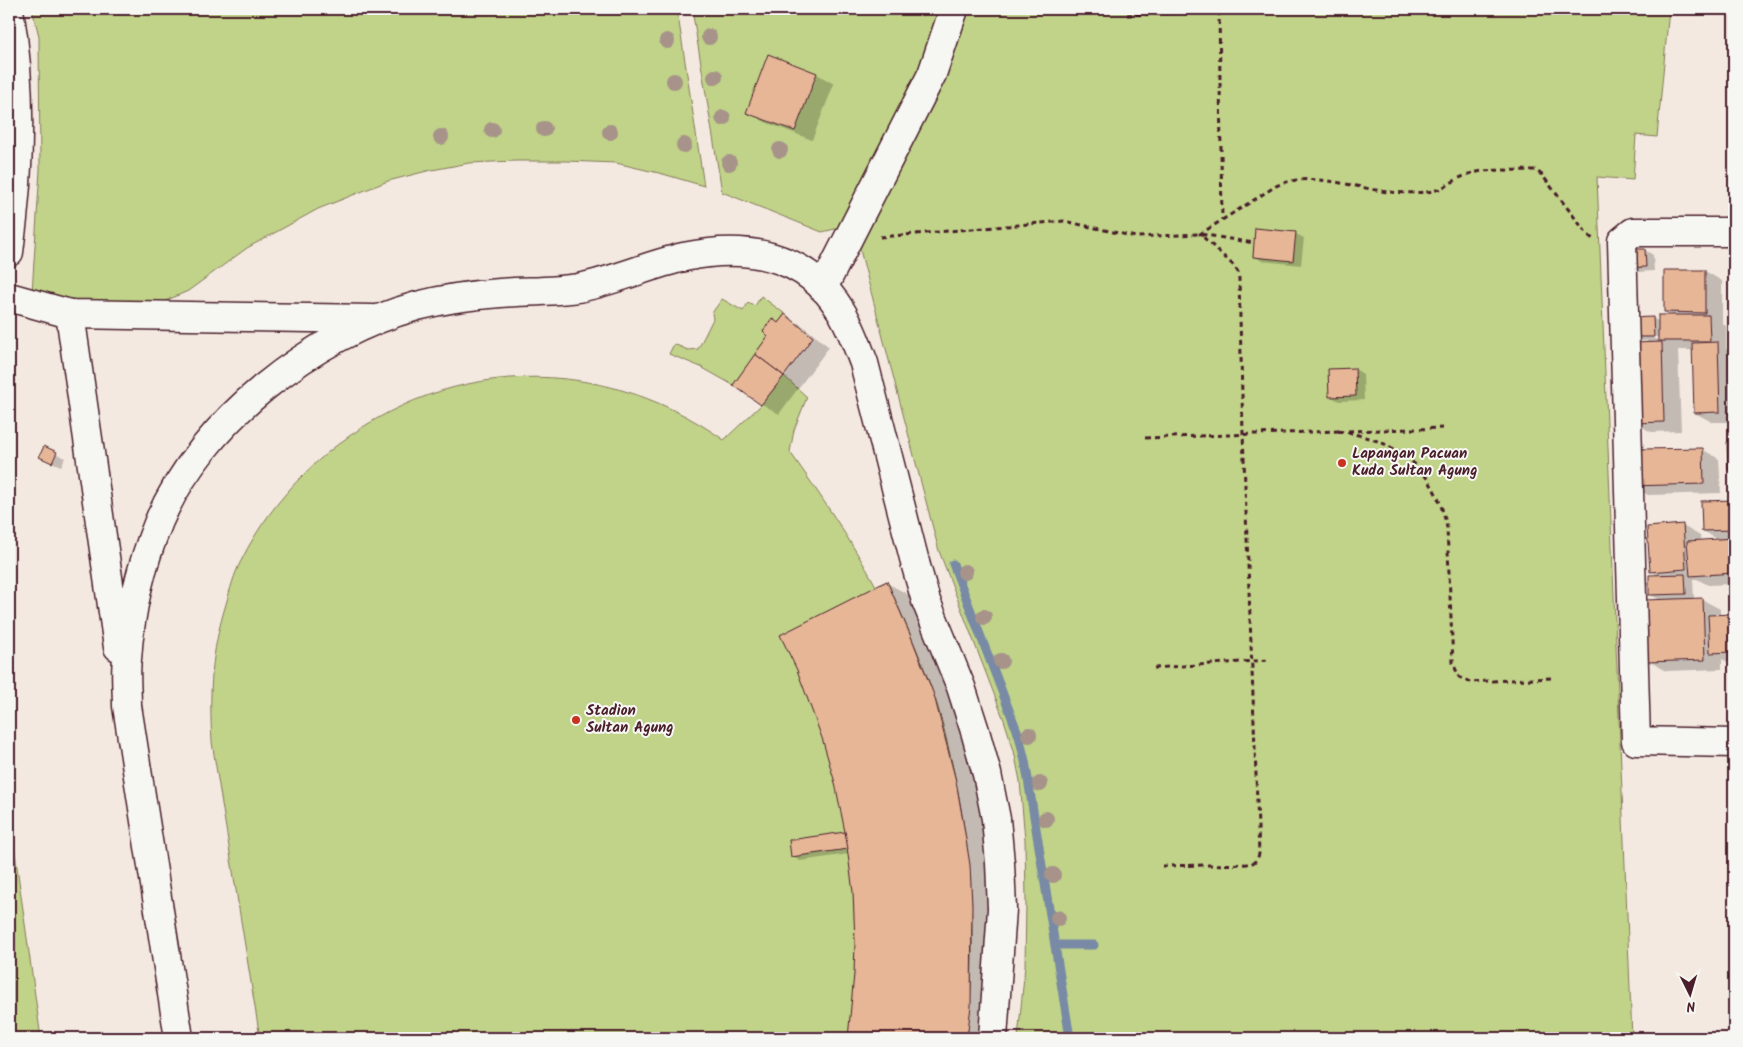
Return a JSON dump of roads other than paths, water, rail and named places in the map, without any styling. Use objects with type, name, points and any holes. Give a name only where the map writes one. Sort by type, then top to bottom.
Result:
[{"type":"street","points":[[823,288],[932,74],[954,9]]},
{"type":"street","points":[[9,10],[16,50],[20,137],[9,252]]},
{"type":"street","points":[[1734,232],[1633,232],[1622,242],[1636,741],[1734,744]]},
{"type":"street","points":[[127,706],[126,661],[136,592],[160,520],[176,488],[198,456],[225,424],[251,398],[282,373],[312,353],[343,336],[416,306],[457,298],[499,293],[542,292],[579,288],[615,279],[684,257],[723,252],[753,252],[780,258],[803,270],[823,288],[840,308],[853,334],[864,363],[916,566],[938,633],[961,687],[987,774],[996,819],[1002,910],[993,1038]]},
{"type":"street","points":[[9,297],[70,314],[381,319]]},
{"type":"street","points":[[70,314],[127,706],[179,1038]]},
{"type":"waterway","points":[[953,564],[1019,736],[1025,761],[1070,1038]]},
{"type":"waterway","points":[[1055,945],[1094,945]]},
{"type":"place","name":"Lapangan Pacuan Kuda Sultan Agung","points":[[1342,463]]},
{"type":"place","name":"Stadion Sultan Agung","points":[[576,720]]}]
